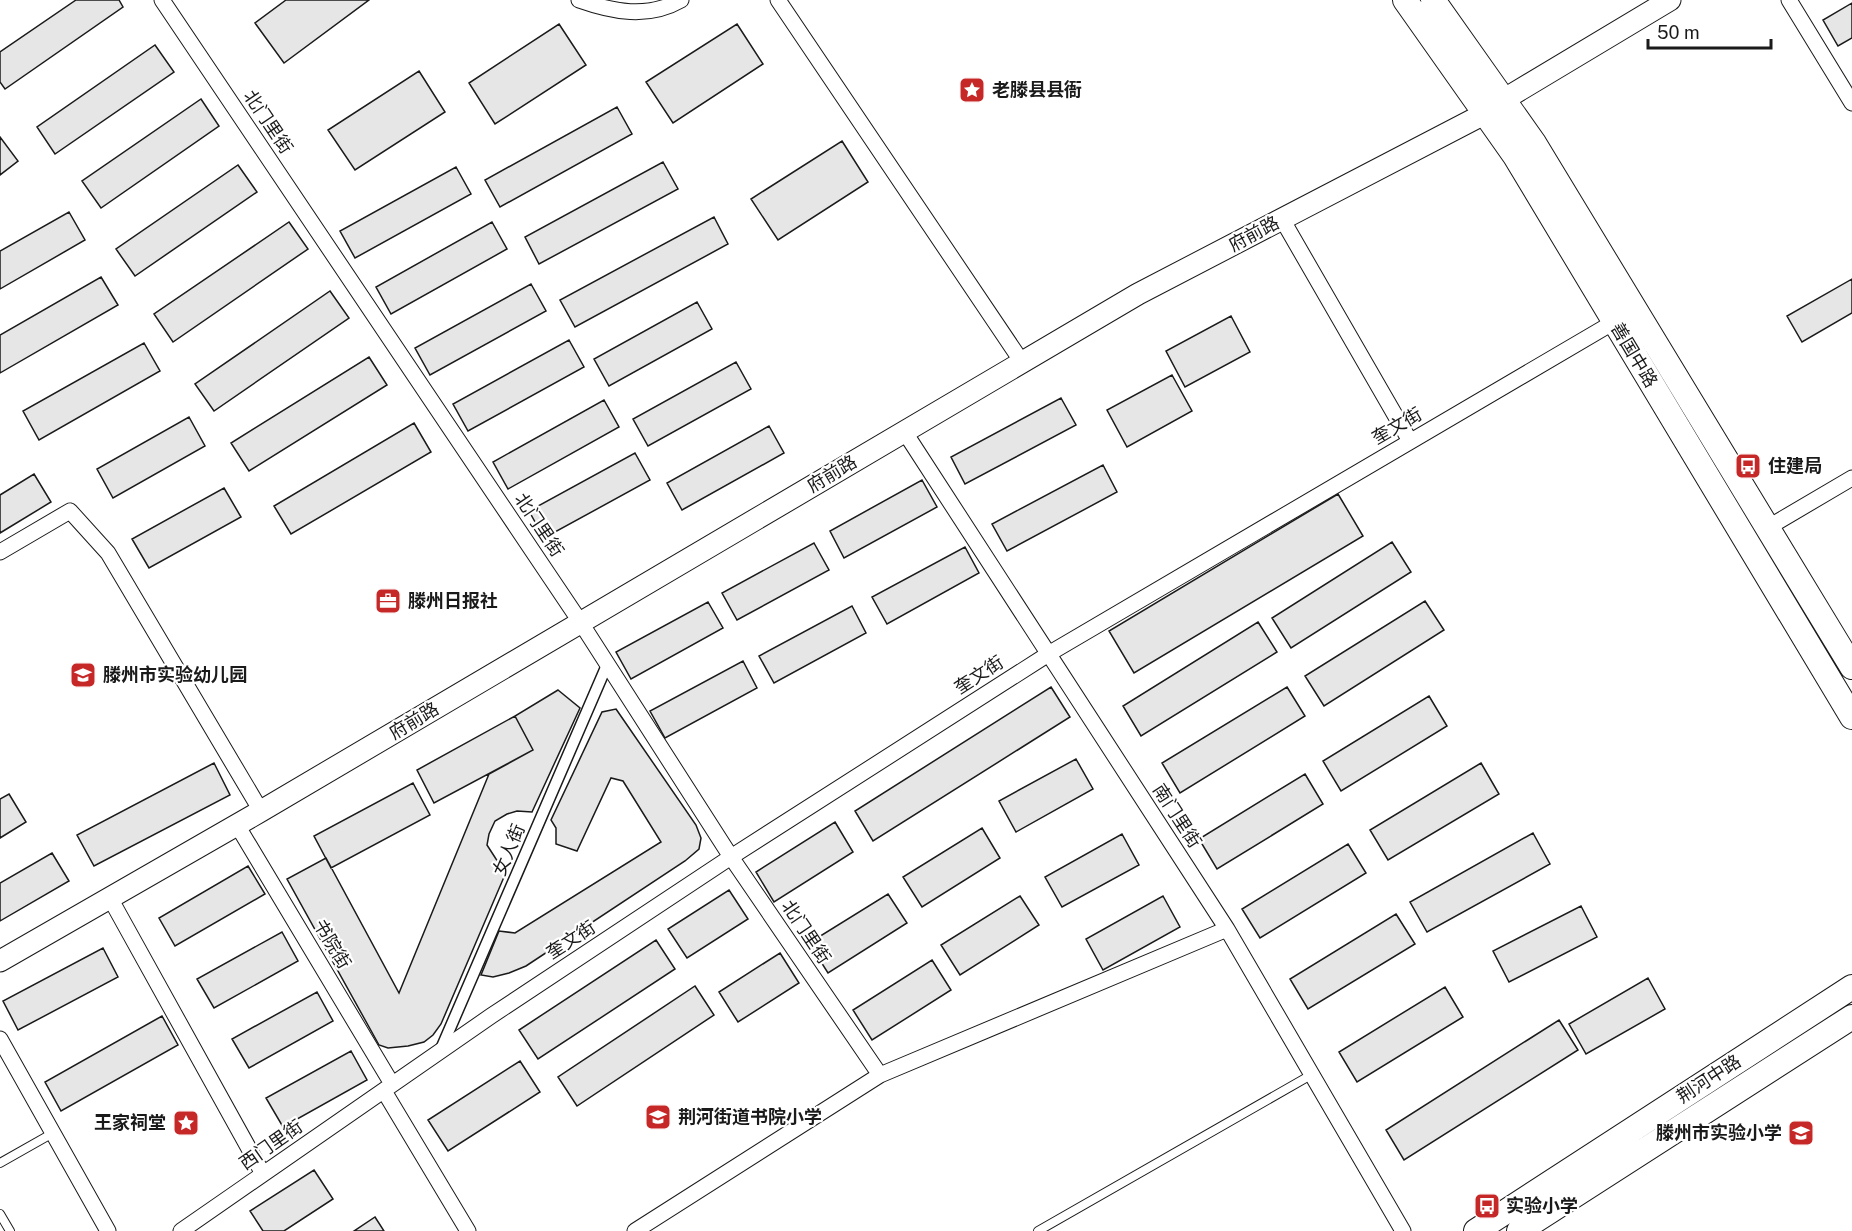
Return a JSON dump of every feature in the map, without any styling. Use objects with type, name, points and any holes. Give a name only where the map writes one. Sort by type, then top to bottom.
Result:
[{"type":"main road","name":"善国中路","points":[[1405,0],[1494,107],[1534,143],[1852,668]]},
{"type":"main road","name":"善国中路","points":[[1433,0],[1494,107],[1515,156],[1852,717]]},
{"type":"main road","name":"府前路","points":[[0,960],[261,812],[1138,294],[1494,107],[1670,0]]},
{"type":"main road","name":"荆河中路","points":[[1476,1231],[1852,987]]},
{"type":"main road","name":"荆河中路","points":[[1519,1231],[1852,1017]]},
{"type":"street","name":"北门里街","points":[[162,0],[581,623],[731,857],[880,1075]]},
{"type":"street","points":[[579,0],[605,9],[635,13],[668,8],[681,0]]},
{"type":"street","points":[[778,0],[1022,362]]},
{"type":"street","points":[[1789,0],[1852,103]]},
{"type":"street","points":[[1282,219],[1410,441]]},
{"type":"street","name":"奎文街","points":[[388,1087],[441,1049],[731,857],[1050,653],[1614,322]]},
{"type":"street","name":"南门里街","points":[[904,431],[1050,653],[1227,930],[1403,1231]]},
{"type":"street","points":[[1767,528],[1852,478]]},
{"type":"street","points":[[0,552],[70,511],[108,553],[261,812]]},
{"type":"street","name":"女人街","points":[[441,1049],[607,665]]},
{"type":"street","name":"书院街","points":[[237,825],[468,1231]]},
{"type":"street","points":[[110,898],[263,1174]]},
{"type":"street","points":[[635,1231],[880,1075],[1227,930]]},
{"type":"street","points":[[0,1040],[108,1231]]},
{"type":"street","name":"西门里街","points":[[181,1231],[388,1087]]},
{"type":"lane","points":[[1038,1231],[1311,1075]]},
{"type":"lane","points":[[0,1163],[52,1133]]},
{"type":"lane","points":[[0,1214],[10,1231]]},
{"type":"building","points":[[76,0],[119,0],[123,7],[5,89],[0,82],[0,52]]},
{"type":"building","points":[[286,0],[369,0],[284,63],[255,23]]},
{"type":"building","points":[[1852,3],[1852,38],[1838,46],[1823,20]]},
{"type":"building","points":[[559,24],[586,65],[495,124],[469,83]]},
{"type":"building","points":[[737,24],[763,64],[673,123],[646,82]]},
{"type":"building","points":[[155,45],[174,72],[55,154],[37,127]]},
{"type":"building","points":[[419,71],[445,112],[355,170],[328,130]]},
{"type":"building","points":[[201,99],[219,126],[101,208],[82,181]]},
{"type":"building","points":[[617,107],[632,134],[500,207],[485,180]]},
{"type":"building","points":[[0,137],[18,161],[0,175]]},
{"type":"building","points":[[842,141],[868,182],[778,240],[751,199]]},
{"type":"building","points":[[663,162],[678,189],[539,264],[525,237]]},
{"type":"building","points":[[238,165],[257,192],[135,276],[116,249]]},
{"type":"building","points":[[456,167],[471,194],[355,258],[340,231]]},
{"type":"building","points":[[69,212],[85,240],[0,289],[0,251]]},
{"type":"building","points":[[714,217],[728,244],[575,327],[560,300]]},
{"type":"building","points":[[289,222],[308,249],[173,342],[154,314]]},
{"type":"building","points":[[492,222],[507,249],[391,314],[376,287]]},
{"type":"building","points":[[101,277],[118,305],[0,373],[0,335]]},
{"type":"building","points":[[1852,279],[1852,313],[1802,342],[1787,316]]},
{"type":"building","points":[[531,284],[546,311],[430,375],[415,348]]},
{"type":"building","points":[[330,291],[349,318],[214,411],[195,384]]},
{"type":"building","points":[[697,302],[712,329],[609,386],[594,359]]},
{"type":"building","points":[[1231,316],[1250,352],[1185,387],[1166,351]]},
{"type":"building","points":[[569,340],[584,367],[468,431],[453,404]]},
{"type":"building","points":[[144,343],[160,371],[39,440],[23,411]]},
{"type":"building","points":[[369,357],[387,385],[249,471],[231,443]]},
{"type":"building","points":[[736,362],[751,389],[648,446],[633,419]]},
{"type":"building","points":[[1172,375],[1192,411],[1127,447],[1107,410]]},
{"type":"building","points":[[1061,398],[1076,425],[965,484],[951,457]]},
{"type":"building","points":[[604,400],[619,427],[508,489],[493,462]]},
{"type":"building","points":[[189,417],[205,446],[113,498],[97,469]]},
{"type":"building","points":[[414,423],[431,452],[291,534],[274,506]]},
{"type":"building","points":[[769,426],[784,453],[682,510],[667,483]]},
{"type":"building","points":[[635,453],[650,480],[544,538],[529,511]]},
{"type":"building","points":[[1103,465],[1117,492],[1007,551],[992,524]]},
{"type":"building","points":[[34,474],[51,502],[0,533],[0,495]]},
{"type":"building","points":[[922,480],[937,507],[844,558],[830,531]]},
{"type":"building","points":[[224,488],[241,517],[149,568],[132,539]]},
{"type":"building","points":[[1338,494],[1363,536],[1134,673],[1109,631]]},
{"type":"building","points":[[1392,542],[1411,572],[1291,648],[1272,618]]},
{"type":"building","points":[[814,543],[829,570],[737,620],[722,593]]},
{"type":"building","points":[[965,547],[979,573],[887,624],[872,597]]},
{"type":"building","points":[[1425,601],[1444,630],[1324,706],[1305,676]]},
{"type":"building","points":[[708,602],[723,628],[631,679],[616,652]]},
{"type":"building","points":[[852,606],[866,633],[774,683],[759,656]]},
{"type":"building","points":[[1258,622],[1277,652],[1141,736],[1123,706]]},
{"type":"building","points":[[743,661],[757,688],[665,738],[650,711]]},
{"type":"building","points":[[1051,687],[1070,717],[873,841],[855,811]]},
{"type":"building","points":[[1287,687],[1305,716],[1180,793],[1162,763]]},
{"type":"building","points":[[558,690],[580,708],[532,812],[517,811],[507,814],[495,821],[489,834],[487,845],[507,870],[441,1024],[424,1042],[388,1048],[379,1045],[287,879],[326,858],[399,993],[489,774],[533,750],[515,716]]},
{"type":"building","points":[[1429,696],[1447,726],[1341,791],[1323,761]]},
{"type":"building","points":[[616,709],[696,825],[701,838],[699,849],[685,861],[526,966],[493,977],[481,975],[499,931],[515,933],[661,842],[623,781],[611,778],[577,851],[556,844],[556,828],[551,820],[602,712]]},
{"type":"building","points":[[515,716],[533,750],[434,803],[417,770]]},
{"type":"building","points":[[1076,759],[1093,789],[1016,832],[999,801]]},
{"type":"building","points":[[214,763],[230,795],[94,866],[77,835]]},
{"type":"building","points":[[1481,763],[1499,794],[1388,860],[1370,830]]},
{"type":"building","points":[[1305,774],[1323,804],[1217,869],[1199,839]]},
{"type":"building","points":[[413,783],[430,815],[331,868],[314,836]]},
{"type":"building","points":[[9,794],[26,822],[0,838],[0,799]]},
{"type":"building","points":[[835,822],[853,852],[774,902],[756,872]]},
{"type":"building","points":[[982,828],[1000,858],[922,907],[903,877]]},
{"type":"building","points":[[1533,833],[1550,864],[1427,932],[1410,902]]},
{"type":"building","points":[[1122,834],[1139,865],[1062,907],[1045,877]]},
{"type":"building","points":[[1348,844],[1366,873],[1260,938],[1242,909]]},
{"type":"building","points":[[52,853],[69,881],[0,921],[0,883]]},
{"type":"building","points":[[248,866],[265,894],[175,946],[159,918]]},
{"type":"building","points":[[729,890],[748,919],[687,958],[668,929]]},
{"type":"building","points":[[888,894],[907,923],[828,973],[809,943]]},
{"type":"building","points":[[1020,896],[1039,925],[960,975],[941,945]]},
{"type":"building","points":[[1163,896],[1180,927],[1103,970],[1086,939]]},
{"type":"building","points":[[1581,906],[1597,937],[1509,982],[1493,951]]},
{"type":"building","points":[[1396,914],[1415,944],[1308,1009],[1290,979]]},
{"type":"building","points":[[282,932],[298,961],[214,1008],[197,979]]},
{"type":"building","points":[[656,940],[675,969],[538,1059],[519,1030]]},
{"type":"building","points":[[103,948],[118,977],[18,1030],[3,1001]]},
{"type":"building","points":[[780,953],[799,983],[738,1022],[719,992]]},
{"type":"building","points":[[932,960],[951,990],[872,1040],[853,1010]]},
{"type":"building","points":[[1648,978],[1665,1009],[1586,1054],[1569,1024]]},
{"type":"building","points":[[695,986],[714,1015],[577,1106],[558,1077]]},
{"type":"building","points":[[1445,987],[1463,1017],[1357,1082],[1339,1052]]},
{"type":"building","points":[[317,992],[333,1021],[249,1068],[232,1039]]},
{"type":"building","points":[[162,1016],[178,1045],[61,1111],[45,1082]]},
{"type":"building","points":[[1559,1020],[1578,1050],[1404,1160],[1386,1130]]},
{"type":"building","points":[[351,1051],[367,1080],[283,1127],[266,1098]]},
{"type":"building","points":[[520,1061],[540,1092],[448,1151],[428,1120]]},
{"type":"building","points":[[314,1170],[333,1199],[284,1231],[263,1231],[250,1211]]},
{"type":"building","points":[[375,1217],[384,1231],[354,1231]]},
{"type":"place","name":"老滕县县衙","points":[[972,90]]},
{"type":"place","name":"住建局","points":[[1748,466]]},
{"type":"place","name":"滕州日报社","points":[[388,601]]},
{"type":"place","name":"滕州市实验幼儿园","points":[[83,675]]},
{"type":"place","name":"荆河街道书院小学","points":[[658,1117]]},
{"type":"place","name":"王家祠堂","points":[[186,1123]]},
{"type":"place","name":"滕州市实验小学","points":[[1801,1133]]},
{"type":"place","name":"实验小学","points":[[1487,1206]]}]
